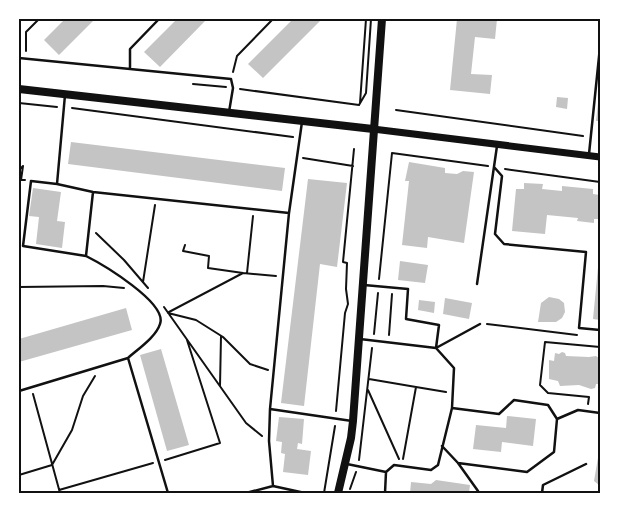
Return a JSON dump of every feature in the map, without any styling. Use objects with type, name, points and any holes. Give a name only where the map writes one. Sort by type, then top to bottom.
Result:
[{"type":"main road","points":[[338,493],[346,464],[353,421],[382,19]]},
{"type":"main road","points":[[19,89],[373,129]]},
{"type":"street","points":[[373,129],[600,157]]},
{"type":"lane","points":[[130,69],[130,49],[159,19]]},
{"type":"lane","points":[[589,156],[600,47]]},
{"type":"lane","points":[[19,58],[231,79],[233,88],[229,113]]},
{"type":"lane","points":[[57,184],[65,94]]},
{"type":"lane","points":[[273,486],[269,438],[273,371],[289,213],[302,122]]},
{"type":"lane","points":[[477,284],[497,144]]},
{"type":"lane","points":[[494,167],[502,176],[495,234],[504,244],[586,252],[578,328],[600,330]]},
{"type":"lane","points":[[19,391],[128,358],[150,338],[161,323],[156,307],[102,264],[86,256],[23,246],[31,181],[57,184],[93,192],[289,213]]},
{"type":"lane","points":[[86,256],[93,192]]},
{"type":"lane","points":[[363,284],[408,289],[406,319],[439,325],[436,348],[454,368],[452,408],[438,465],[432,470],[394,465],[386,472],[385,493]]},
{"type":"lane","points":[[358,339],[436,348],[480,324]]},
{"type":"lane","points":[[128,358],[168,493]]},
{"type":"lane","points":[[452,408],[500,414],[514,400],[548,405],[557,419],[554,452],[527,472],[458,463]]},
{"type":"lane","points":[[270,409],[353,421]]},
{"type":"lane","points":[[557,419],[578,410],[600,413]]},
{"type":"lane","points":[[442,446],[458,463],[478,490],[478,493]]},
{"type":"lane","points":[[346,464],[386,472]]},
{"type":"lane","points":[[542,493],[543,485],[586,464]]},
{"type":"lane","points":[[246,493],[273,486],[305,493]]},
{"type":"path","points":[[26,59],[26,32],[39,19]]},
{"type":"path","points":[[231,79],[237,56],[273,19]]},
{"type":"path","points":[[360,105],[366,19]]},
{"type":"path","points":[[360,105],[366,93],[371,19]]},
{"type":"path","points":[[186,83],[360,105]]},
{"type":"path","points":[[19,104],[63,107],[300,138]]},
{"type":"path","points":[[396,110],[591,136]]},
{"type":"path","points":[[324,493],[336,419],[345,313],[348,304],[346,289],[347,263],[343,262],[354,149]]},
{"type":"path","points":[[348,493],[361,453],[392,153]]},
{"type":"path","points":[[297,158],[352,166]]},
{"type":"path","points":[[19,170],[23,166],[22,180],[31,181]]},
{"type":"path","points":[[143,282],[156,199]]},
{"type":"path","points":[[247,273],[254,209]]},
{"type":"path","points":[[89,227],[124,260],[153,294]]},
{"type":"path","points":[[185,245],[183,251],[209,256],[208,268],[283,276]]},
{"type":"path","points":[[161,323],[169,312],[243,273]]},
{"type":"path","points":[[19,287],[103,286],[136,290]]},
{"type":"path","points":[[388,342],[392,287]]},
{"type":"path","points":[[163,306],[246,423],[258,434],[269,438]]},
{"type":"path","points":[[169,312],[196,320],[221,336],[250,364],[273,371]]},
{"type":"path","points":[[480,324],[578,335]]},
{"type":"path","points":[[220,386],[221,336]]},
{"type":"path","points":[[59,490],[220,443],[186,337]]},
{"type":"path","points":[[588,411],[589,397],[548,393],[540,385],[545,342],[600,347]]},
{"type":"path","points":[[19,475],[52,465],[72,430],[83,396],[96,374]]},
{"type":"path","points":[[369,379],[449,392],[453,388]]},
{"type":"path","points":[[402,466],[416,387]]},
{"type":"path","points":[[31,388],[60,493]]},
{"type":"path","points":[[368,389],[402,466]]},
{"type":"building","points":[[65,19],[95,19],[59,55],[44,40]]},
{"type":"building","points":[[177,19],[207,19],[160,67],[144,52]]},
{"type":"building","points":[[293,19],[322,19],[263,78],[248,64]]},
{"type":"building","points":[[457,19],[497,19],[495,39],[475,37],[471,74],[492,75],[490,94],[450,90]]},
{"type":"building","points":[[599,94],[600,121],[596,121]]},
{"type":"building","points":[[557,97],[568,98],[567,109],[556,107]]},
{"type":"building","points":[[71,142],[285,168],[282,191],[68,164]]},
{"type":"building","points":[[409,162],[445,168],[445,173],[474,172],[464,243],[428,237],[427,248],[402,245],[409,181],[405,181]]},
{"type":"building","points":[[308,179],[347,183],[337,267],[320,264],[304,406],[281,403]]},
{"type":"building","points":[[524,183],[543,184],[542,189],[562,191],[562,186],[593,189],[593,194],[600,195],[600,219],[594,219],[594,223],[577,221],[578,218],[547,215],[545,234],[512,231],[516,189],[524,189]]},
{"type":"building","points":[[33,188],[61,192],[57,221],[65,222],[62,248],[36,244],[39,217],[29,216]]},
{"type":"building","points":[[600,257],[600,320],[593,319]]},
{"type":"building","points":[[400,261],[428,265],[425,283],[398,280]]},
{"type":"building","points":[[549,297],[559,299],[564,303],[565,312],[562,318],[556,322],[538,322],[541,303]]},
{"type":"building","points":[[445,298],[472,303],[469,319],[443,314]]},
{"type":"building","points":[[419,300],[435,302],[434,313],[418,310]]},
{"type":"building","points":[[126,308],[132,330],[19,362],[19,339]]},
{"type":"building","points":[[161,349],[189,445],[167,451],[140,355]]},
{"type":"building","points":[[562,352],[566,356],[596,356],[600,359],[600,384],[596,384],[595,388],[591,389],[579,385],[560,386],[558,381],[549,379],[549,360],[554,361],[555,353],[559,354]]},
{"type":"building","points":[[507,416],[536,419],[533,446],[502,442],[501,452],[473,449],[476,425],[506,428]]},
{"type":"building","points":[[279,417],[304,419],[302,444],[298,443],[297,449],[311,451],[308,475],[283,472],[285,454],[281,453],[282,442],[276,441]]},
{"type":"building","points":[[600,452],[600,486],[594,481]]},
{"type":"building","points":[[436,480],[470,485],[469,493],[410,493],[411,482],[431,484]]}]
